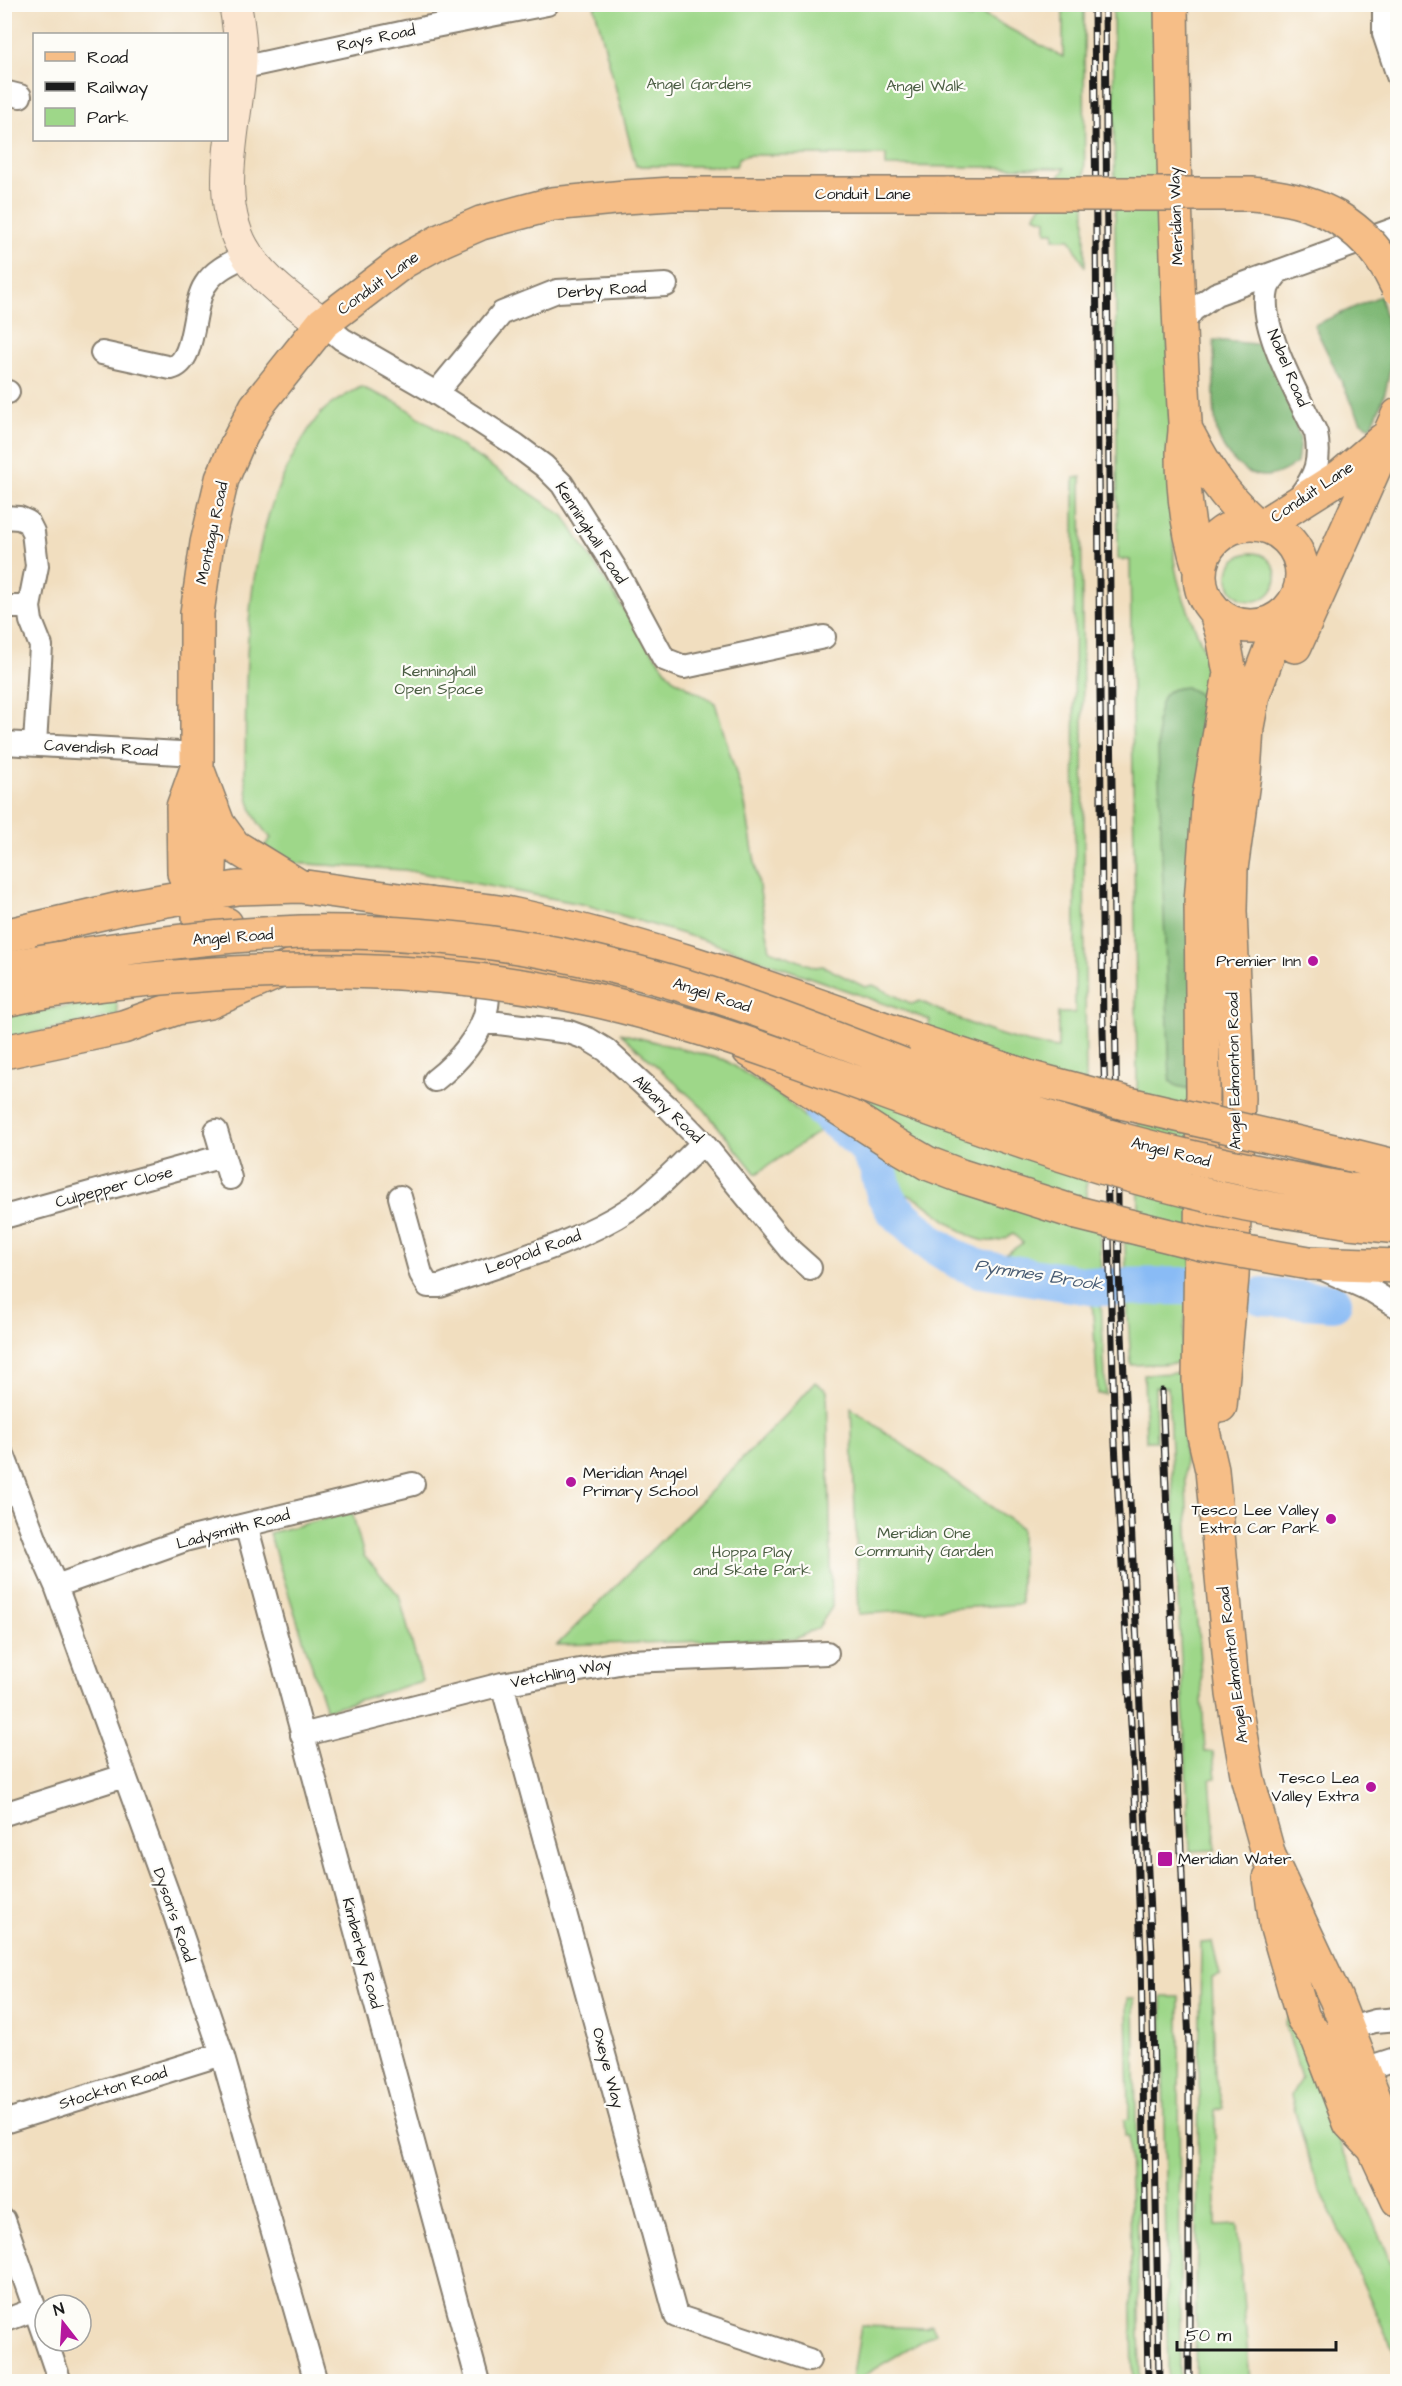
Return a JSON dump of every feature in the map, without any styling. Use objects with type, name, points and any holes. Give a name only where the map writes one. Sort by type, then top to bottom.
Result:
[{"type":"main road","points":[[236,4],[240,68],[228,201],[233,228],[247,255],[275,285],[323,323]]},
{"type":"main road","name":"Meridian Way","points":[[1171,4],[1179,329],[1185,428],[1184,488],[1191,542],[1200,570]]},
{"type":"main road","name":"Conduit Lane","points":[[323,323],[404,261],[442,240],[492,220],[552,204],[672,194],[1251,194],[1286,197],[1306,202],[1328,212],[1363,237],[1389,270],[1398,288]]},
{"type":"main road","name":"Montagu Road","points":[[198,904],[184,873],[183,807],[197,761],[197,613],[207,543],[222,479],[256,407],[323,323]]},
{"type":"main road","name":"Conduit Lane","points":[[1268,520],[1341,476],[1392,426]]},
{"type":"main road","name":"Conduit Lane","points":[[1297,595],[1318,536],[1336,510],[1373,471],[1392,426]]},
{"type":"main road","name":"Meridian Way","points":[[1185,428],[1208,472],[1236,507],[1268,520]]},
{"type":"main road","points":[[1244,774],[1332,560],[1373,471]]},
{"type":"main road","points":[[1268,520],[1293,544],[1301,562],[1297,595],[1278,619],[1264,625],[1247,626],[1232,622],[1216,613],[1207,602],[1201,586],[1200,570],[1203,555],[1212,541],[1224,531],[1238,525],[1268,520]]},
{"type":"main road","name":"Angel Edmonton Road","points":[[1212,1470],[1232,1277],[1238,1098],[1230,911],[1234,835],[1253,695],[1272,644],[1297,595]]},
{"type":"main road","name":"Angel Edmonton Road","points":[[1216,613],[1230,673],[1209,796],[1200,902],[1203,1103],[1199,1382],[1203,1431],[1212,1470],[1233,1694],[1248,1780],[1269,1856],[1336,1999],[1331,2044],[1350,2123],[1374,2148],[1398,2200]]},
{"type":"main road","name":"Montagu Road","points":[[197,761],[212,805],[210,870],[198,904]]},
{"type":"main road","points":[[212,805],[218,824],[234,846],[299,886]]},
{"type":"main road","points":[[4,936],[132,906],[198,904],[237,888],[299,886],[512,915],[694,962],[925,1043],[1062,1086],[1398,1167]]},
{"type":"main road","points":[[198,904],[220,923],[282,934],[330,949]]},
{"type":"main road","points":[[177,1008],[190,988],[200,954],[198,904]]},
{"type":"main road","points":[[4,1052],[123,1027],[177,1008],[222,997],[330,949]]},
{"type":"main road","name":"Angel Road","points":[[330,949],[427,950],[488,959],[562,976],[654,1002],[717,1029],[891,1142],[927,1163],[961,1176],[1099,1219],[1206,1245],[1330,1268],[1398,1266]]},
{"type":"main road","name":"Angel Road","points":[[4,969],[41,977],[174,976],[232,972],[400,973],[498,983],[568,994],[641,1011],[749,1042],[1028,1144],[1104,1168],[1237,1202],[1350,1206],[1398,1195]]},
{"type":"main road","name":"Angel Road","points":[[4,1000],[41,977]]},
{"type":"main road","name":"Angel Road","points":[[1350,1206],[1398,1227]]},
{"type":"main road","name":"Angel Edmonton Road","points":[[1331,2044],[1364,2069],[1380,2113],[1374,2148]]},
{"type":"street","name":"Rays Road","points":[[240,68],[547,4]]},
{"type":"street","points":[[1384,4],[1384,34],[1398,76]]},
{"type":"street","points":[[1179,329],[1193,310],[1216,294],[1398,228]]},
{"type":"street","points":[[102,353],[171,368],[177,366],[188,352],[197,301],[203,287],[219,269],[247,255]]},
{"type":"street","name":"Nobel Road","points":[[1268,520],[1312,481],[1317,466],[1318,446],[1316,433],[1273,340],[1267,310],[1267,290],[1279,271]]},
{"type":"street","name":"Derby Road","points":[[436,393],[502,313],[557,291],[666,285]]},
{"type":"street","name":"Kenninghall Road","points":[[323,323],[342,339],[436,393],[544,466],[562,484],[615,568],[664,659],[684,667],[824,637]]},
{"type":"street","points":[[4,517],[19,518],[28,522],[33,532],[37,566],[29,607],[31,621],[41,646],[35,744]]},
{"type":"street","points":[[4,606],[29,607]]},
{"type":"street","name":"Cavendish Road","points":[[4,743],[35,744],[197,761]]},
{"type":"street","points":[[428,904],[468,927],[482,942],[488,959],[488,1005],[483,1021],[459,1058],[435,1080]]},
{"type":"street","name":"Albany Road","points":[[483,1021],[569,1032],[588,1039],[606,1050],[703,1143],[791,1251],[810,1269]]},
{"type":"street","points":[[216,1131],[230,1178]]},
{"type":"street","name":"Leopold Road","points":[[400,1197],[421,1274],[428,1286],[440,1286],[586,1233],[632,1208],[703,1143]]},
{"type":"street","name":"Culpepper Close","points":[[4,1217],[223,1156]]},
{"type":"street","points":[[1330,1268],[1398,1307]]},
{"type":"street","name":"Dyson's Road","points":[[4,1457],[14,1511],[56,1586],[169,1897],[222,2054],[316,2382]]},
{"type":"street","name":"Ladysmith Road","points":[[56,1586],[188,1539],[413,1484]]},
{"type":"street","name":"Kimberley Road","points":[[246,1525],[478,2382]]},
{"type":"street","name":"Vetchling Way","points":[[302,1735],[502,1684],[630,1660],[827,1653]]},
{"type":"street","name":"Oxeye Way","points":[[502,1684],[676,2316],[809,2360]]},
{"type":"street","points":[[4,1814],[124,1776]]},
{"type":"street","points":[[1331,2044],[1375,2021],[1398,2019]]},
{"type":"street","name":"Stockton Road","points":[[4,2121],[222,2054]]},
{"type":"street","points":[[1364,2069],[1398,2058]]},
{"type":"street","points":[[4,2220],[33,2303]]},
{"type":"street","points":[[4,2321],[33,2310]]},
{"type":"street","points":[[51,2353],[60,2382]]},
{"type":"green space","points":[[594,5],[948,5],[970,19],[976,11],[1063,57],[1063,5],[1084,5],[1085,267],[1070,239],[1054,239],[1054,232],[1046,232],[1046,220],[1034,216],[1065,168],[886,166],[886,155],[748,155],[739,158],[736,166],[636,166]]},
{"type":"green space","points":[[1113,5],[1160,5],[1174,559],[1180,588],[1212,673],[1170,1081],[1177,1086],[1191,1089],[1192,1271],[1126,1273],[1124,1219],[1139,1219],[1130,560],[1118,559]]},
{"type":"green space","points":[[1380,296],[1388,331],[1390,363],[1385,394],[1371,427],[1361,422],[1314,325]]},
{"type":"green space","points":[[1214,340],[1265,345],[1286,390],[1300,439],[1297,463],[1291,467],[1272,475],[1259,476],[1241,467],[1224,448],[1219,438],[1215,418]]},
{"type":"green space","name":"Kenninghall Open Space","points":[[361,387],[398,403],[564,516],[642,638],[672,678],[715,703],[745,804],[770,950],[815,967],[823,966],[865,987],[873,985],[912,1004],[920,1001],[988,1031],[1058,1048],[1058,1013],[1075,1013],[1074,478],[1081,477],[1087,1220],[1099,1220],[1101,1274],[988,1257],[1003,1256],[1023,1243],[1013,1234],[1000,1240],[987,1241],[975,1238],[917,1199],[900,1192],[882,1141],[825,1081],[920,1055],[930,1020],[713,943],[586,905],[405,870],[291,863],[263,848],[271,838],[259,824],[252,809],[245,776],[247,650],[256,567],[265,526],[278,487],[297,449],[323,411]]},
{"type":"green space","points":[[1252,553],[1269,560],[1276,577],[1269,594],[1252,601],[1235,594],[1228,577],[1235,560]]},
{"type":"green space","points":[[1186,687],[1203,696],[1209,713],[1191,1089],[1177,1086],[1170,1081],[1157,721],[1164,696],[1171,690]]},
{"type":"green space","points":[[116,999],[118,1015],[5,1039],[5,1016]]},
{"type":"green space","points":[[620,1033],[725,1060],[785,1099],[820,1131],[756,1174],[703,1108]]},
{"type":"green space","points":[[1188,1298],[1180,1363],[1131,1365],[1127,1300]]},
{"type":"green space","points":[[1092,1299],[1101,1301],[1106,1394],[1098,1394]]},
{"type":"green space","points":[[1181,1373],[1188,1532],[1199,1642],[1205,1752],[1213,1752],[1216,1778],[1210,1779],[1216,1850],[1190,1851],[1168,1387],[1155,1387],[1156,1441],[1146,1441],[1144,1374]]},
{"type":"green space","name":"Hoppa Play and Skate Park","points":[[815,1382],[827,1391],[832,1607],[818,1628],[795,1639],[557,1645],[787,1414]]},
{"type":"green space","name":"Meridian One Community Garden","points":[[851,1408],[1021,1528],[1021,1604],[859,1614]]},
{"type":"green space","points":[[352,1512],[364,1556],[399,1595],[422,1681],[326,1710],[269,1533]]},
{"type":"green space","points":[[1212,1942],[1220,1975],[1212,1978],[1215,2077],[1223,2107],[1215,2110],[1216,2226],[1237,2225],[1250,2381],[1195,2381],[1201,1943]]},
{"type":"green space","points":[[1162,1997],[1179,1997],[1180,2382],[1168,2381]]},
{"type":"green space","points":[[1127,1998],[1134,1998],[1140,2382],[1133,2381],[1129,2136],[1125,2136],[1124,2120],[1129,2119]]},
{"type":"green space","points":[[1292,2008],[1339,2141],[1397,2278],[1397,2359],[1312,2171],[1291,2096],[1301,2077],[1285,2023]]},
{"type":"green space","points":[[931,2325],[935,2333],[869,2372],[859,2381],[852,2381],[861,2326],[926,2328]]},
{"type":"waterway","name":"Pymmes Brook","points":[[822,1109],[864,1144],[877,1165],[885,1194],[893,1208],[931,1243],[958,1260],[980,1269],[1097,1287],[1188,1286]]},
{"type":"waterway","name":"Pymmes Brook","points":[[1262,1297],[1333,1302]]},
{"type":"railway","points":[[1094,4],[1103,1031],[1115,1443],[1135,1794],[1141,1956],[1148,2382]]},
{"type":"railway","points":[[1105,4],[1111,716],[1119,1273],[1152,1955],[1159,2382]]},
{"type":"railway","points":[[1162,1391],[1189,2045],[1189,2382]]},
{"type":"place","name":"Premier Inn","points":[[1313,961]]},
{"type":"place","name":"Meridian Angel Primary School","points":[[571,1482]]},
{"type":"place","name":"Tesco Lee Valley Extra Car Park","points":[[1331,1519]]},
{"type":"place","name":"Tesco Lea Valley Extra","points":[[1371,1787]]},
{"type":"place","name":"Meridian Water","points":[[1165,1859]]},
{"type":"park label","name":"Angel Gardens","points":[[699,84]]},
{"type":"park label","name":"Angel Walk","points":[[926,86]]}]
